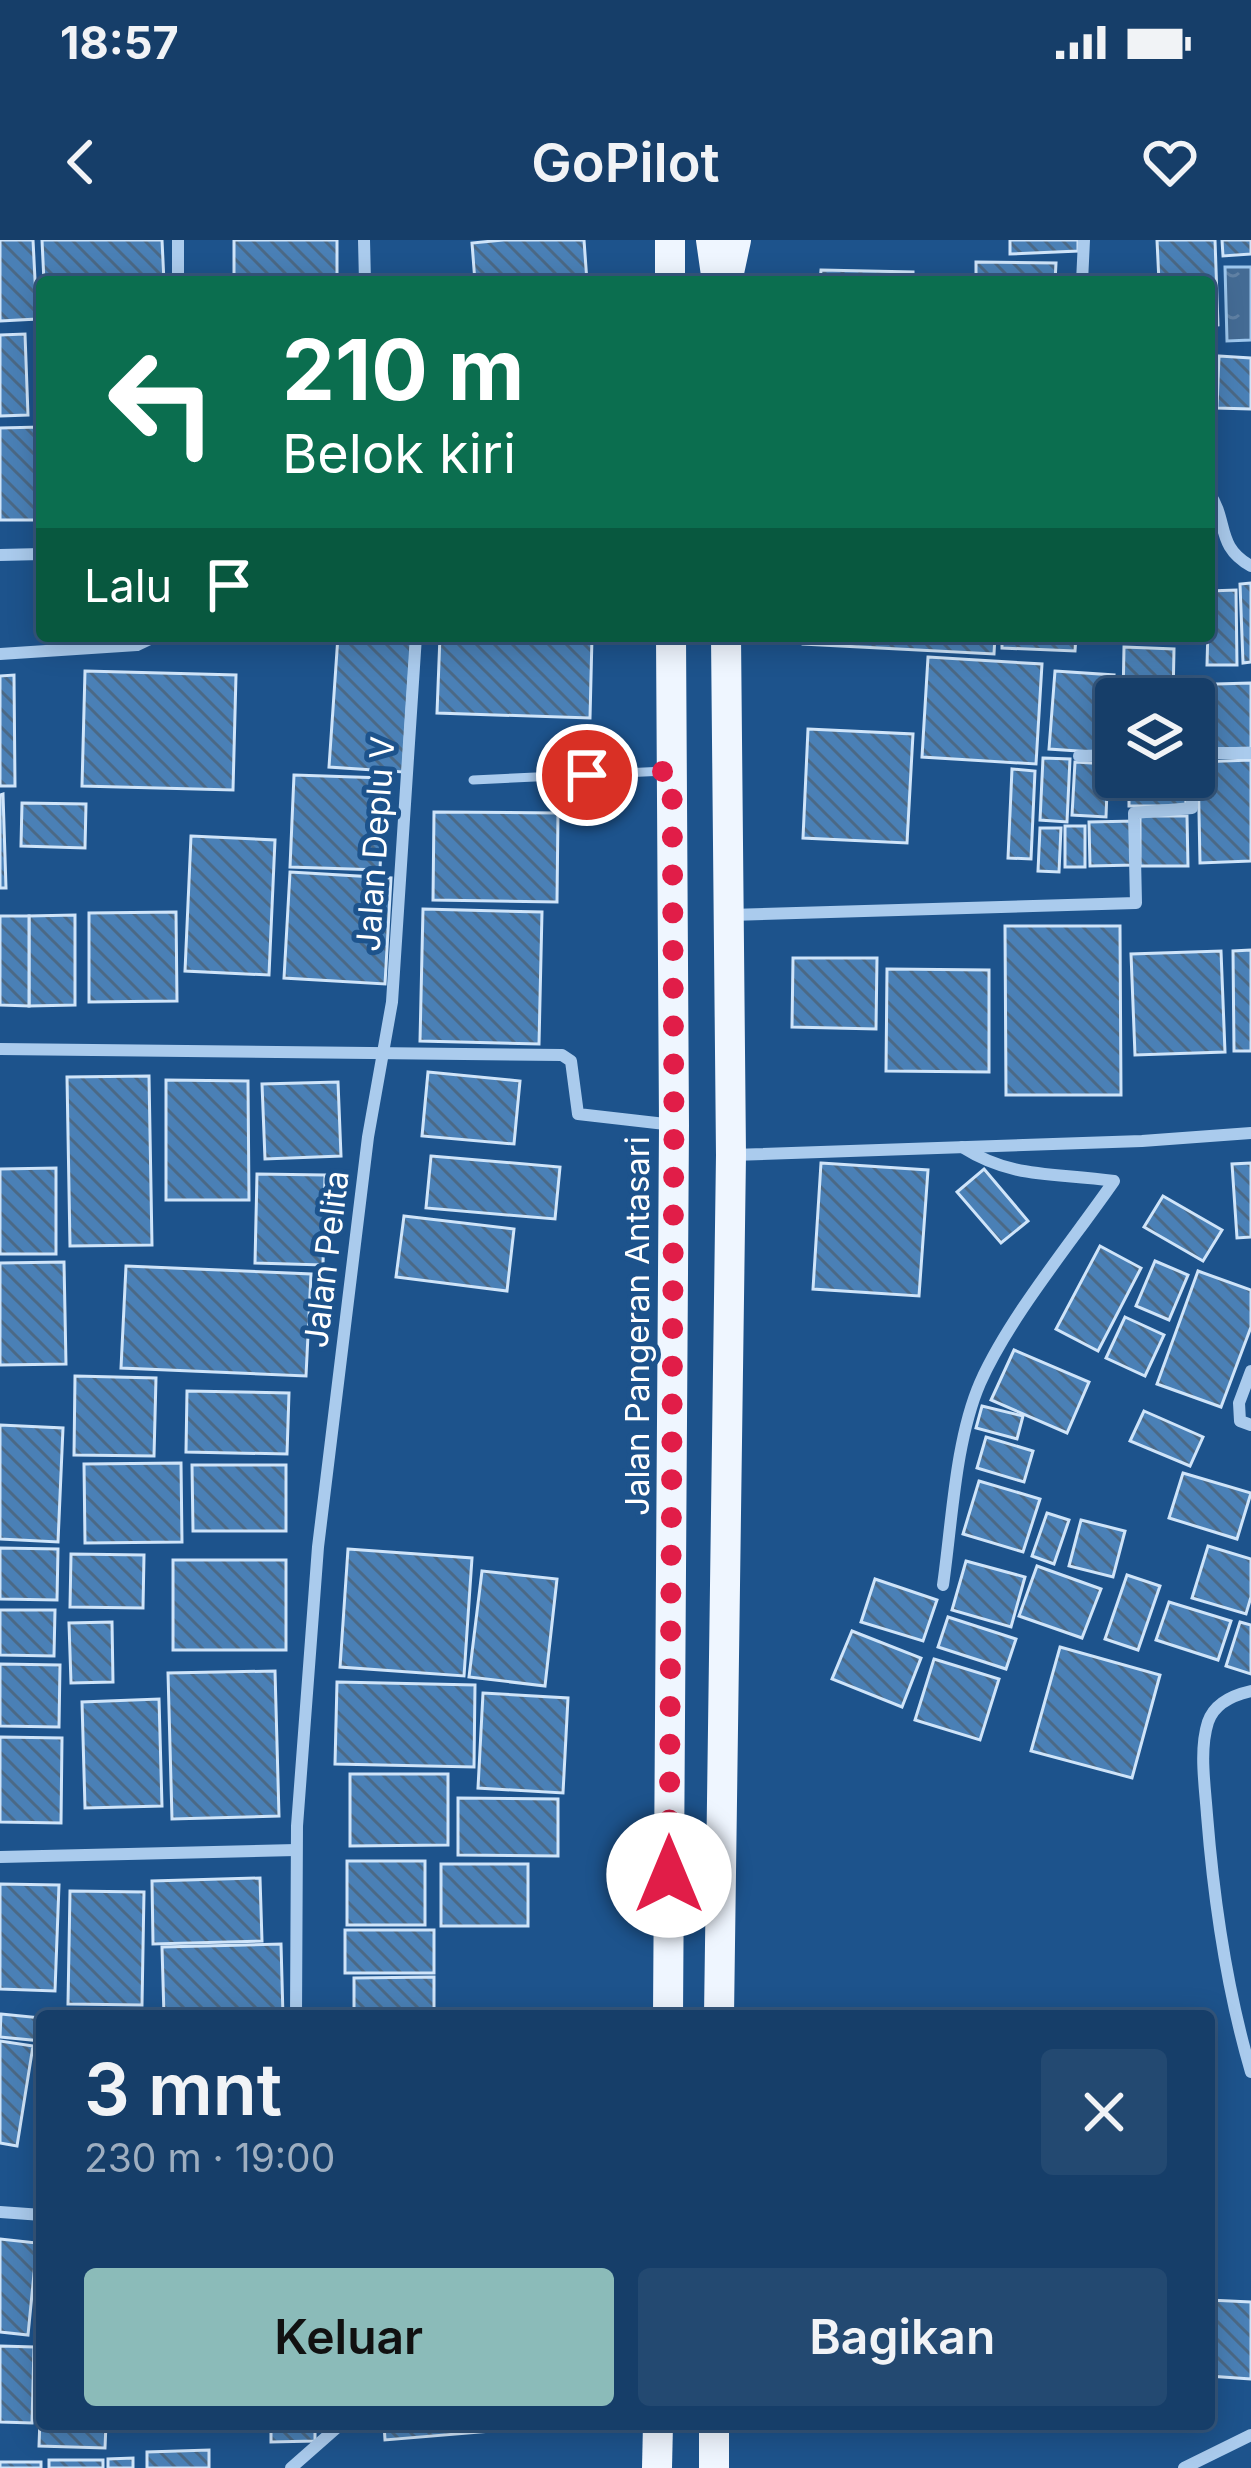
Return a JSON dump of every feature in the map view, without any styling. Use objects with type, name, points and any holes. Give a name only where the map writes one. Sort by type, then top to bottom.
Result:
[{"type":"main road","points":[[670,240],[670,276]]},
{"type":"main road","points":[[711,240],[716,276]]},
{"type":"main road","points":[[728,276],[736,240]]},
{"type":"main road","name":"Jalan Pangeran Antasari","points":[[668,2010],[674,1125],[671,642]]},
{"type":"main road","points":[[719,2010],[731,1155],[726,642]]},
{"type":"main road","points":[[657,2468],[658,2430]]},
{"type":"main road","points":[[714,2468],[715,2430]]},
{"type":"street","points":[[178,240],[178,276]]},
{"type":"street","points":[[364,240],[365,276]]},
{"type":"street","points":[[1082,276],[1084,240]]},
{"type":"street","points":[[1215,502],[1232,554],[1251,566]]},
{"type":"street","points":[[0,555],[36,554]]},
{"type":"street","points":[[0,653],[143,642]]},
{"type":"street","name":"Jalan Deplu V","points":[[382,1055],[392,1002],[416,642]]},
{"type":"street","points":[[1215,754],[1251,753]]},
{"type":"street","points":[[1079,756],[1095,756]]},
{"type":"street","points":[[729,915],[1136,903],[1135,813],[1192,808],[1192,798]]},
{"type":"street","points":[[0,1049],[562,1055],[571,1061],[578,1114],[674,1125]]},
{"type":"street","name":"Jalan Pelita","points":[[296,2010],[296,1850],[318,1547],[382,1055]]},
{"type":"street","points":[[731,1155],[1251,1133]]},
{"type":"street","points":[[944,1585],[964,1443],[978,1388],[997,1351],[1114,1181],[1029,1175],[981,1159],[962,1147]]},
{"type":"street","points":[[1251,1371],[1239,1403],[1240,1421],[1251,1426]]},
{"type":"street","points":[[1251,1691],[1221,1703],[1209,1718],[1204,1773],[1215,1914],[1229,1993],[1251,2072]]},
{"type":"street","points":[[0,1857],[296,1850]]},
{"type":"street","points":[[0,2212],[36,2215]]},
{"type":"street","points":[[291,2468],[334,2430]]},
{"type":"street","points":[[1184,2468],[1251,2435]]},
{"type":"lane","points":[[473,780],[672,771]]},
{"type":"water","points":[[1225,267],[1251,267],[1251,340],[1227,341]]},
{"type":"building","points":[[0,240],[33,240],[36,319],[0,321]]},
{"type":"building","points":[[42,240],[162,240],[164,276],[44,276]]},
{"type":"building","points":[[234,240],[337,240],[337,276],[234,276]]},
{"type":"building","points":[[584,240],[587,276],[475,276],[472,243]]},
{"type":"building","points":[[1010,240],[1078,240],[1078,251],[1010,254]]},
{"type":"building","points":[[1157,240],[1215,240],[1218,325],[1215,276],[1159,276]]},
{"type":"building","points":[[1222,240],[1251,240],[1251,254],[1223,256]]},
{"type":"building","points":[[976,262],[1056,263],[1055,276],[976,276]]},
{"type":"building","points":[[821,270],[913,272],[913,276],[820,276]]},
{"type":"building","points":[[25,334],[28,415],[0,416],[0,335]]},
{"type":"building","points":[[1219,356],[1251,358],[1251,409],[1217,408]]},
{"type":"building","points":[[36,427],[36,520],[0,520],[0,428]]},
{"type":"building","points":[[1251,583],[1251,662],[1243,663],[1240,584]]},
{"type":"building","points":[[1236,590],[1237,665],[1207,665],[1208,642],[1215,642],[1215,591]]},
{"type":"building","points":[[338,642],[412,642],[403,772],[329,767]]},
{"type":"building","points":[[440,642],[592,642],[590,718],[437,713]]},
{"type":"building","points":[[803,642],[995,642],[994,654]]},
{"type":"building","points":[[1002,642],[1076,642],[1075,651],[1002,648]]},
{"type":"building","points":[[1124,647],[1174,649],[1173,678],[1123,678]]},
{"type":"building","points":[[928,657],[1042,664],[1036,764],[922,757]]},
{"type":"building","points":[[85,671],[236,675],[233,790],[82,786]]},
{"type":"building","points":[[1055,671],[1114,675],[1095,678],[1095,752],[1049,749]]},
{"type":"building","points":[[14,675],[15,786],[0,786],[0,676]]},
{"type":"building","points":[[1251,683],[1251,748],[1215,749],[1215,684]]},
{"type":"building","points":[[808,729],[913,734],[907,843],[803,838]]},
{"type":"building","points":[[1043,758],[1070,759],[1067,822],[1040,820]]},
{"type":"building","points":[[1251,760],[1251,861],[1200,863],[1199,798],[1215,798],[1215,761]]},
{"type":"building","points":[[1075,762],[1095,763],[1095,798],[1107,798],[1106,817],[1072,815]]},
{"type":"building","points":[[1012,769],[1035,771],[1031,859],[1008,858]]},
{"type":"building","points":[[294,775],[384,778],[380,870],[290,867]]},
{"type":"building","points":[[0,795],[6,888],[0,888]]},
{"type":"building","points":[[1129,798],[1186,798],[1186,806],[1129,806]]},
{"type":"building","points":[[22,803],[86,804],[85,848],[21,846]]},
{"type":"building","points":[[434,812],[558,813],[557,902],[433,900]]},
{"type":"building","points":[[1140,816],[1187,816],[1188,866],[1140,866]]},
{"type":"building","points":[[1135,821],[1136,865],[1090,866],[1089,822]]},
{"type":"building","points":[[1065,826],[1085,826],[1085,867],[1065,867]]},
{"type":"building","points":[[1040,828],[1061,828],[1059,872],[1038,871]]},
{"type":"building","points":[[191,836],[275,840],[269,975],[185,971]]},
{"type":"building","points":[[290,872],[391,878],[385,984],[284,978]]},
{"type":"building","points":[[423,909],[542,912],[539,1044],[420,1041]]},
{"type":"building","points":[[176,912],[177,1001],[89,1002],[89,913]]},
{"type":"building","points":[[75,915],[75,1005],[29,1006],[29,916]]},
{"type":"building","points":[[0,916],[29,916],[29,1006],[0,1005]]},
{"type":"building","points":[[1005,926],[1120,926],[1121,1095],[1006,1095]]},
{"type":"building","points":[[1251,950],[1251,1051],[1234,1051],[1233,951]]},
{"type":"building","points":[[1221,951],[1225,1052],[1135,1055],[1131,954]]},
{"type":"building","points":[[793,958],[877,958],[876,1029],[792,1027]]},
{"type":"building","points":[[887,969],[989,970],[989,1072],[886,1071]]},
{"type":"building","points":[[428,1072],[520,1081],[514,1144],[422,1136]]},
{"type":"building","points":[[149,1076],[152,1245],[70,1246],[67,1077]]},
{"type":"building","points":[[166,1080],[248,1081],[249,1200],[166,1200]]},
{"type":"building","points":[[338,1082],[341,1156],[265,1159],[262,1084]]},
{"type":"building","points":[[431,1156],[560,1167],[555,1219],[426,1208]]},
{"type":"building","points":[[821,1163],[928,1170],[919,1296],[813,1289]]},
{"type":"building","points":[[1251,1163],[1251,1237],[1237,1238],[1232,1164]]},
{"type":"building","points":[[56,1168],[56,1254],[0,1254],[0,1169]]},
{"type":"building","points":[[984,1169],[1028,1221],[1001,1243],[957,1192]]},
{"type":"building","points":[[257,1174],[325,1175],[323,1265],[255,1263]]},
{"type":"building","points":[[1163,1196],[1222,1230],[1203,1261],[1144,1227]]},
{"type":"building","points":[[404,1216],[514,1229],[507,1291],[396,1277]]},
{"type":"building","points":[[1100,1246],[1141,1268],[1098,1351],[1056,1329]]},
{"type":"building","points":[[1155,1261],[1188,1275],[1169,1320],[1136,1306]]},
{"type":"building","points":[[64,1262],[66,1364],[0,1365],[0,1263]]},
{"type":"building","points":[[126,1266],[311,1274],[306,1376],[121,1368]]},
{"type":"building","points":[[1198,1271],[1251,1290],[1251,1327],[1221,1407],[1157,1384]]},
{"type":"building","points":[[1125,1317],[1164,1335],[1145,1376],[1106,1358]]},
{"type":"building","points":[[1014,1350],[1089,1382],[1067,1433],[991,1400]]},
{"type":"building","points":[[75,1376],[156,1378],[154,1456],[74,1455]]},
{"type":"building","points":[[187,1391],[289,1393],[287,1454],[186,1452]]},
{"type":"building","points":[[982,1406],[1023,1416],[1017,1439],[976,1428]]},
{"type":"building","points":[[1144,1411],[1203,1437],[1190,1466],[1130,1441]]},
{"type":"building","points":[[0,1425],[63,1428],[58,1542],[0,1539]]},
{"type":"building","points":[[986,1437],[1033,1451],[1024,1482],[977,1468]]},
{"type":"building","points":[[181,1463],[182,1542],[85,1543],[84,1464]]},
{"type":"building","points":[[192,1465],[286,1465],[286,1531],[193,1531]]},
{"type":"building","points":[[1183,1473],[1251,1493],[1237,1539],[1169,1518]]},
{"type":"building","points":[[979,1481],[1040,1499],[1023,1552],[963,1534]]},
{"type":"building","points":[[1047,1513],[1069,1520],[1054,1564],[1032,1556]]},
{"type":"building","points":[[1081,1520],[1125,1531],[1113,1577],[1069,1566]]},
{"type":"building","points":[[1208,1546],[1251,1559],[1246,1614],[1192,1598]]},
{"type":"building","points":[[0,1548],[58,1549],[57,1600],[0,1599]]},
{"type":"building","points":[[348,1549],[472,1558],[464,1676],[340,1667]]},
{"type":"building","points":[[71,1554],[144,1555],[143,1608],[70,1607]]},
{"type":"building","points":[[173,1560],[286,1560],[286,1650],[173,1650]]},
{"type":"building","points":[[966,1561],[1025,1577],[1011,1627],[952,1610]]},
{"type":"building","points":[[1037,1566],[1101,1589],[1082,1638],[1019,1616]]},
{"type":"building","points":[[482,1571],[557,1579],[545,1686],[469,1677]]},
{"type":"building","points":[[1127,1575],[1160,1586],[1138,1650],[1105,1639]]},
{"type":"building","points":[[875,1579],[937,1600],[923,1641],[861,1622]]},
{"type":"building","points":[[1169,1602],[1231,1621],[1218,1660],[1156,1640]]},
{"type":"building","points":[[0,1610],[55,1610],[54,1656],[0,1655]]},
{"type":"building","points":[[948,1617],[1016,1639],[1006,1669],[938,1647]]},
{"type":"building","points":[[112,1622],[113,1682],[71,1683],[69,1623]]},
{"type":"building","points":[[1240,1622],[1251,1625],[1251,1674],[1226,1666]]},
{"type":"building","points":[[852,1631],[921,1658],[902,1707],[832,1679]]},
{"type":"building","points":[[1060,1647],[1160,1675],[1132,1778],[1031,1751]]},
{"type":"building","points":[[934,1659],[999,1679],[980,1740],[915,1720]]},
{"type":"building","points":[[0,1664],[60,1665],[59,1727],[0,1726]]},
{"type":"building","points":[[275,1671],[279,1816],[172,1819],[168,1673]]},
{"type":"building","points":[[337,1682],[475,1685],[474,1767],[335,1764]]},
{"type":"building","points":[[483,1693],[568,1698],[563,1793],[478,1788]]},
{"type":"building","points":[[159,1699],[162,1806],[85,1808],[82,1702]]},
{"type":"building","points":[[0,1737],[62,1738],[61,1823],[0,1822]]},
{"type":"building","points":[[350,1774],[448,1774],[448,1845],[350,1846]]},
{"type":"building","points":[[458,1798],[558,1799],[558,1856],[458,1855]]},
{"type":"building","points":[[347,1861],[425,1861],[425,1925],[347,1925]]},
{"type":"building","points":[[441,1864],[528,1864],[528,1926],[441,1926]]},
{"type":"building","points":[[260,1878],[262,1941],[153,1944],[152,1881]]},
{"type":"building","points":[[0,1884],[59,1885],[55,1991],[0,1989]]},
{"type":"building","points":[[70,1891],[144,1892],[142,2005],[68,2004]]},
{"type":"building","points":[[345,1930],[434,1930],[434,1973],[345,1973]]},
{"type":"building","points":[[281,1944],[283,2010],[164,2010],[162,1947]]},
{"type":"building","points":[[434,1977],[434,2010],[354,2010],[354,1978]]},
{"type":"building","points":[[1,2014],[36,2017],[36,2040],[0,2037]]},
{"type":"building","points":[[0,2041],[33,2046],[17,2146],[0,2143]]},
{"type":"building","points":[[0,2239],[36,2243],[28,2335],[0,2332]]},
{"type":"building","points":[[1215,2300],[1251,2302],[1251,2379],[1215,2376]]},
{"type":"building","points":[[0,2346],[34,2347],[32,2423],[0,2422]]},
{"type":"building","points":[[40,2430],[106,2430],[105,2448],[39,2446]]},
{"type":"building","points":[[271,2430],[315,2430],[315,2441],[271,2442]]},
{"type":"building","points":[[384,2430],[493,2431],[385,2440]]},
{"type":"building","points":[[209,2450],[209,2468],[147,2468],[147,2452]]},
{"type":"building","points":[[133,2458],[133,2468],[108,2468],[108,2459]]},
{"type":"building","points":[[49,2460],[103,2460],[103,2468],[49,2468]]},
{"type":"building","points":[[0,2462],[41,2462],[41,2468],[0,2468]]},
{"type":"route","points":[[587,775],[672,771],[669,1875]]}]
